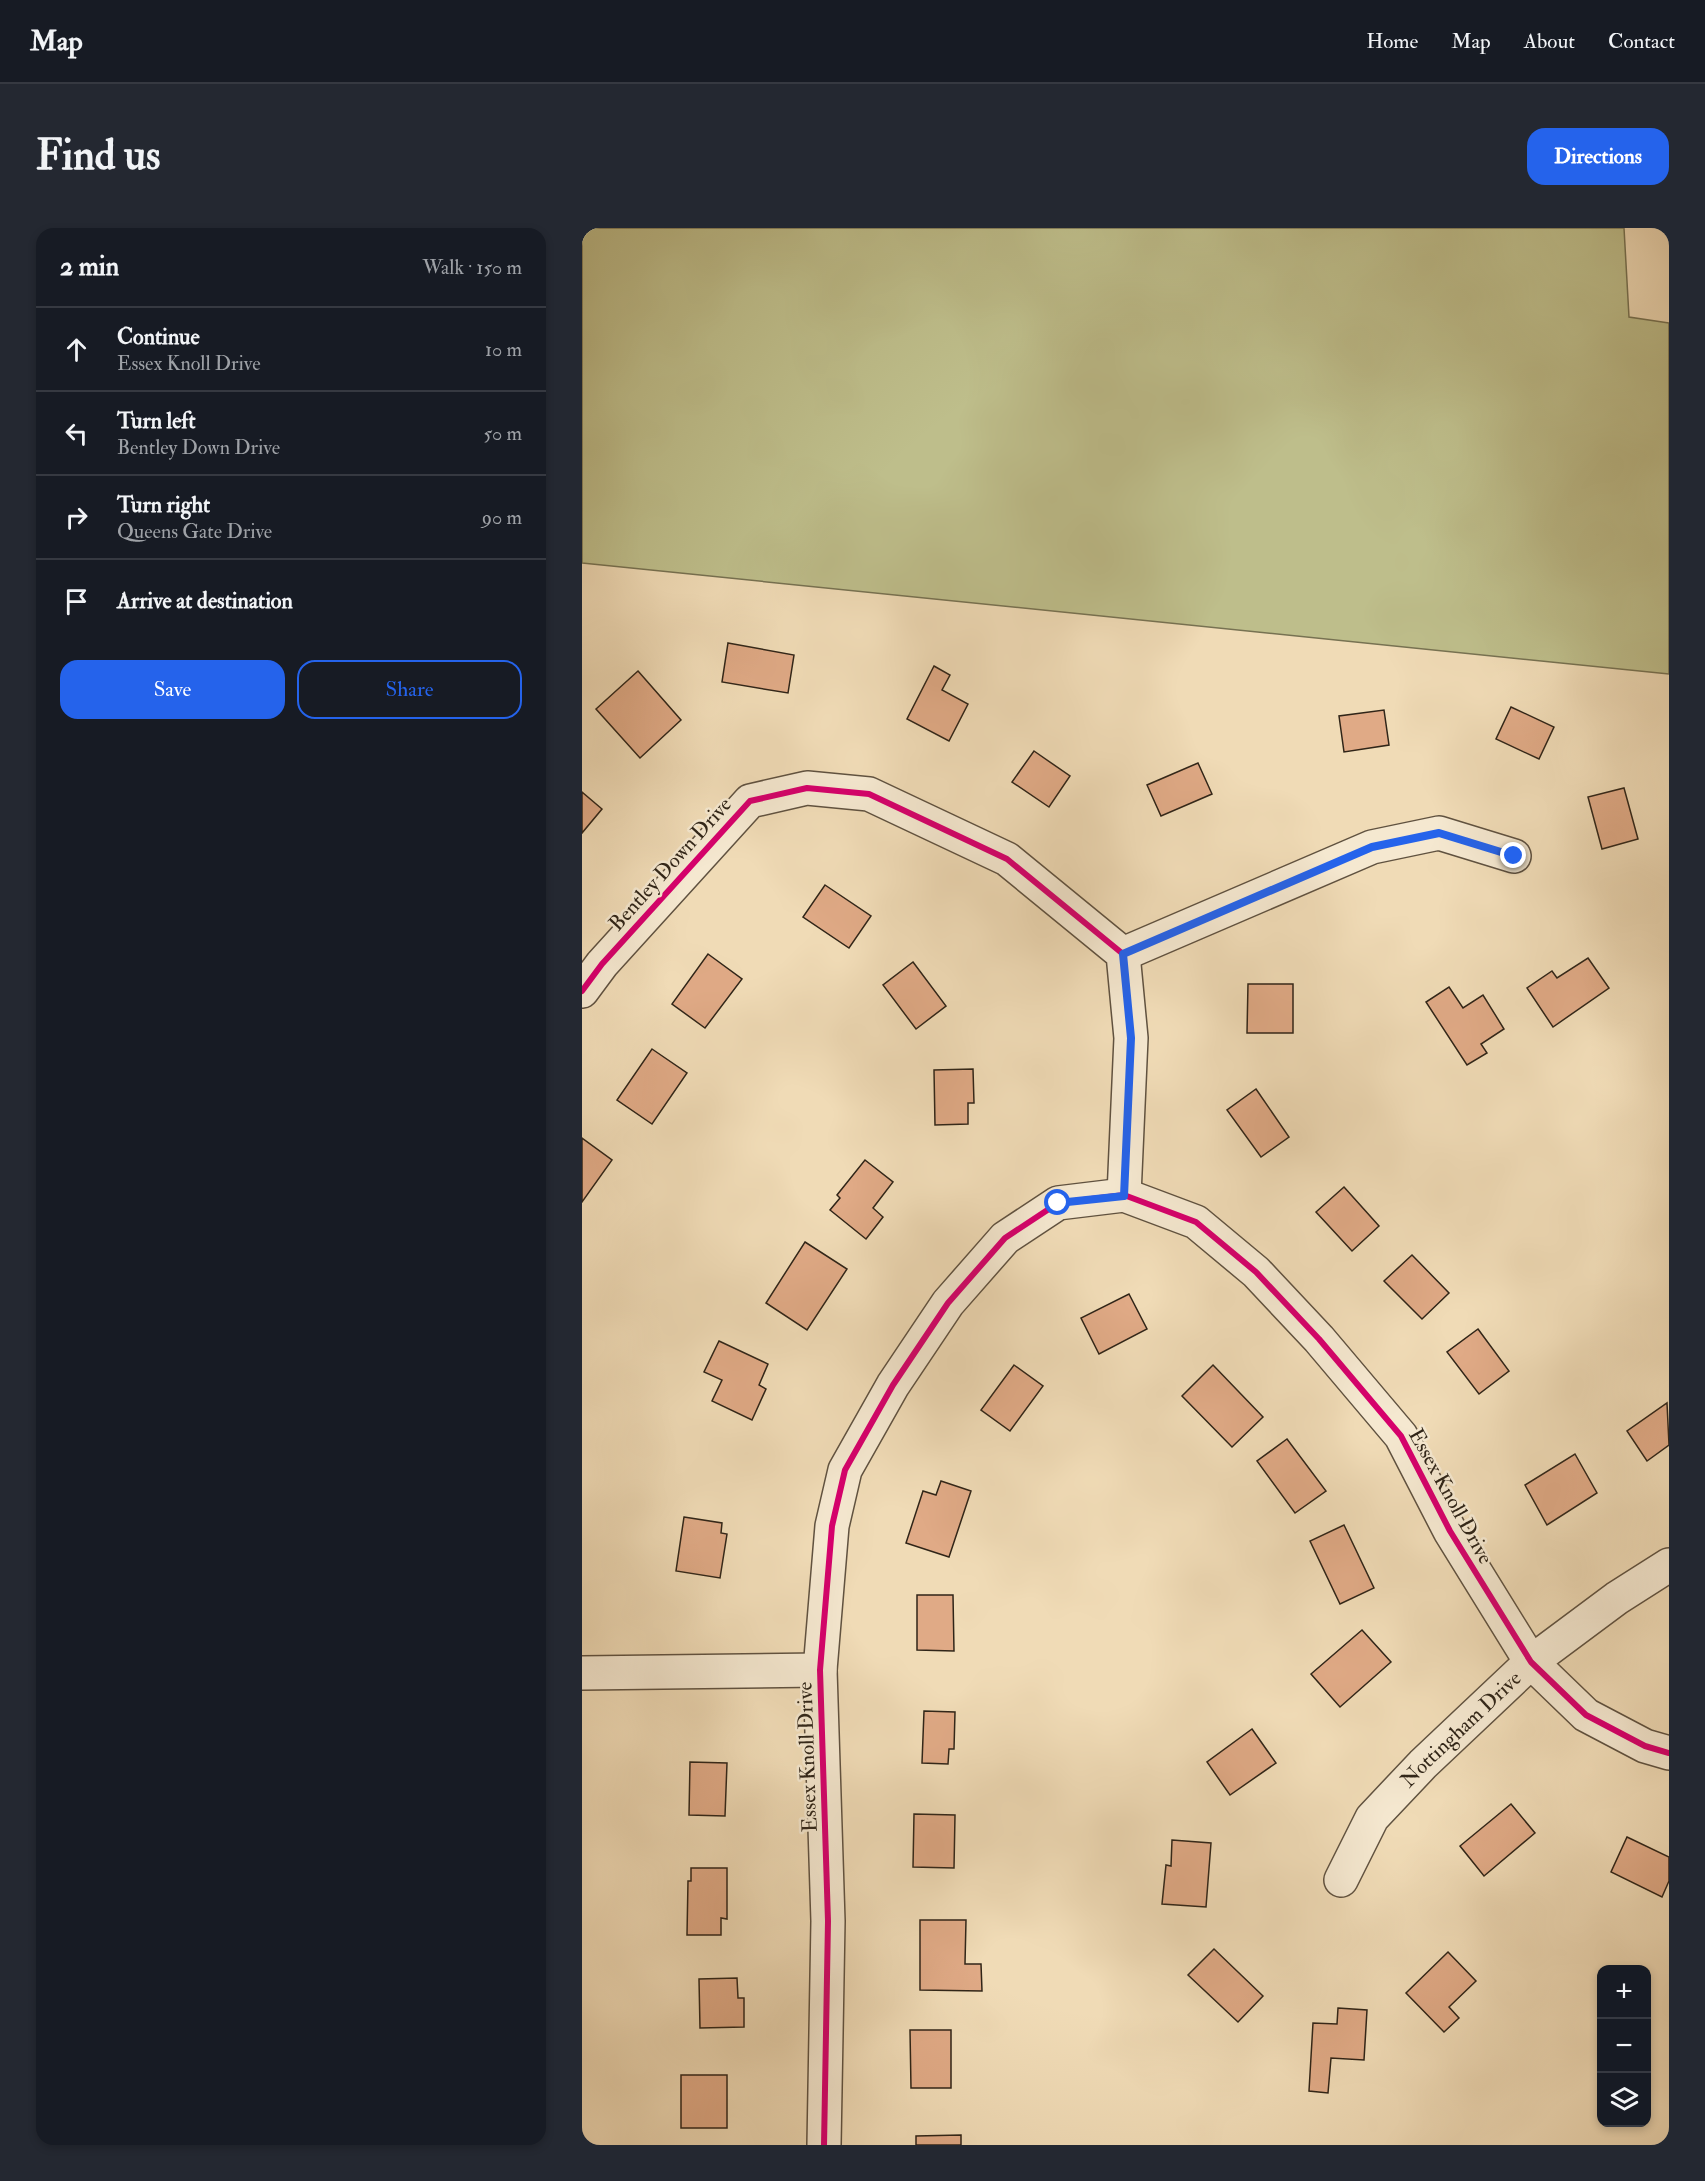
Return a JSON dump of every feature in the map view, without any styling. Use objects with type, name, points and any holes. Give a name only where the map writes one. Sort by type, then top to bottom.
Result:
[{"type":"street","name":"Bentley Down Drive","points":[[582,991],[602,964],[750,801],[807,788],[869,794],[1006,859],[1123,954]]},
{"type":"street","points":[[1124,1196],[1131,1038],[1123,954],[1372,847],[1439,833],[1514,856]]},
{"type":"street","name":"Essex Knoll Drive","points":[[824,2145],[828,1921],[820,1670],[832,1526],[845,1470],[893,1385],[948,1303],[1005,1238],[1058,1203],[1124,1196],[1196,1222],[1256,1272],[1319,1339],[1401,1436],[1450,1531],[1531,1662],[1586,1715],[1645,1746],[1669,1753]]},
{"type":"street","name":"Nottingham Drive","points":[[1341,1880],[1372,1818],[1423,1764],[1531,1662],[1617,1598],[1669,1565]]},
{"type":"street","points":[[582,1673],[820,1670]]},
{"type":"green space","points":[[582,228],[1624,228],[1629,317],[1669,323],[1669,674],[582,563]]},
{"type":"building","points":[[728,643],[794,655],[788,693],[722,682]]},
{"type":"building","points":[[934,666],[950,675],[942,690],[968,704],[949,741],[907,719]]},
{"type":"building","points":[[638,671],[681,720],[640,758],[596,709]]},
{"type":"building","points":[[1511,707],[1554,727],[1539,759],[1496,739]]},
{"type":"building","points":[[1384,710],[1389,745],[1344,752],[1339,716]]},
{"type":"building","points":[[1034,751],[1070,776],[1049,807],[1012,782]]},
{"type":"building","points":[[1198,763],[1212,794],[1161,816],[1147,785]]},
{"type":"building","points":[[1624,788],[1638,839],[1602,849],[1588,797]]},
{"type":"building","points":[[582,792],[602,809],[582,833]]},
{"type":"building","points":[[825,885],[871,916],[849,948],[803,917]]},
{"type":"building","points":[[708,954],[742,979],[705,1028],[672,1004]]},
{"type":"building","points":[[1588,958],[1609,988],[1553,1027],[1527,988],[1552,971],[1557,978]]},
{"type":"building","points":[[913,962],[946,1006],[916,1029],[883,985]]},
{"type":"building","points":[[1248,984],[1293,984],[1293,1033],[1247,1033]]},
{"type":"building","points":[[1449,987],[1463,1008],[1483,995],[1504,1029],[1481,1044],[1487,1053],[1467,1065],[1426,1002]]},
{"type":"building","points":[[652,1049],[687,1073],[652,1124],[617,1100]]},
{"type":"building","points":[[973,1069],[974,1103],[968,1103],[968,1124],[935,1125],[934,1070]]},
{"type":"building","points":[[1256,1089],[1289,1137],[1261,1157],[1227,1110]]},
{"type":"building","points":[[582,1138],[612,1160],[582,1202]]},
{"type":"building","points":[[865,1160],[893,1182],[873,1208],[883,1217],[866,1239],[830,1210],[840,1198],[837,1195]]},
{"type":"building","points":[[1344,1187],[1379,1226],[1352,1251],[1316,1212]]},
{"type":"building","points":[[805,1242],[847,1269],[807,1330],[766,1303]]},
{"type":"building","points":[[1412,1255],[1449,1293],[1422,1319],[1384,1281]]},
{"type":"building","points":[[1129,1294],[1147,1329],[1099,1354],[1081,1318]]},
{"type":"building","points":[[1478,1329],[1509,1371],[1479,1394],[1447,1352]]},
{"type":"building","points":[[719,1341],[768,1364],[759,1385],[766,1389],[752,1420],[712,1401],[722,1380],[704,1372]]},
{"type":"building","points":[[1014,1365],[1043,1386],[1010,1431],[981,1410]]},
{"type":"building","points":[[1213,1365],[1263,1417],[1232,1447],[1182,1396]]},
{"type":"building","points":[[1667,1403],[1669,1445],[1647,1461],[1627,1431]]},
{"type":"building","points":[[1287,1439],[1326,1491],[1295,1513],[1257,1461]]},
{"type":"building","points":[[1575,1454],[1597,1493],[1547,1525],[1525,1485]]},
{"type":"building","points":[[941,1481],[971,1491],[949,1557],[906,1543],[923,1491],[936,1495]]},
{"type":"building","points":[[684,1517],[722,1523],[721,1533],[727,1534],[720,1578],[676,1571]]},
{"type":"building","points":[[1344,1525],[1374,1588],[1340,1604],[1310,1541]]},
{"type":"building","points":[[917,1595],[953,1595],[954,1651],[917,1650]]},
{"type":"building","points":[[1362,1630],[1391,1662],[1340,1707],[1311,1674]]},
{"type":"building","points":[[924,1711],[955,1712],[954,1749],[949,1749],[948,1764],[922,1763]]},
{"type":"building","points":[[1252,1729],[1276,1763],[1230,1795],[1207,1762]]},
{"type":"building","points":[[690,1762],[727,1763],[725,1816],[689,1815]]},
{"type":"building","points":[[1511,1804],[1535,1833],[1484,1876],[1460,1846]]},
{"type":"building","points":[[914,1814],[955,1815],[954,1868],[913,1867]]},
{"type":"building","points":[[1627,1837],[1669,1857],[1669,1881],[1662,1897],[1611,1872]]},
{"type":"building","points":[[1172,1840],[1211,1843],[1206,1907],[1162,1904],[1166,1865],[1171,1866]]},
{"type":"building","points":[[691,1868],[727,1868],[727,1919],[721,1918],[721,1935],[687,1935],[688,1881],[691,1881]]},
{"type":"building","points":[[920,1920],[966,1920],[965,1964],[981,1964],[982,1991],[920,1990]]},
{"type":"building","points":[[1214,1949],[1263,1996],[1238,2022],[1188,1975]]},
{"type":"building","points":[[1448,1952],[1476,1981],[1449,2007],[1459,2018],[1444,2032],[1406,1993]]},
{"type":"building","points":[[737,1978],[738,1998],[744,1998],[744,2027],[700,2028],[699,1979]]},
{"type":"building","points":[[1338,2008],[1367,2010],[1364,2060],[1331,2058],[1328,2093],[1309,2091],[1313,2023],[1337,2024]]},
{"type":"building","points":[[910,2030],[951,2030],[951,2088],[911,2088]]},
{"type":"building","points":[[681,2075],[727,2075],[727,2128],[681,2128]]},
{"type":"building","points":[[961,2135],[961,2145],[916,2145],[916,2136]]},
{"type":"cycle path","points":[[582,991],[602,964],[750,801],[807,788],[869,794],[1007,859],[1123,954],[1131,1038],[1124,1195]]},
{"type":"cycle path","points":[[824,2145],[828,1921],[820,1670],[832,1526],[845,1470],[893,1385],[948,1303],[1005,1238],[1058,1203],[1124,1195],[1196,1222],[1256,1272],[1319,1339],[1401,1436],[1450,1531],[1531,1662],[1586,1715],[1645,1746],[1669,1753]]},
{"type":"route","points":[[1058,1203],[1124,1196],[1131,1038],[1123,954],[1372,847],[1439,833],[1514,856]]}]
